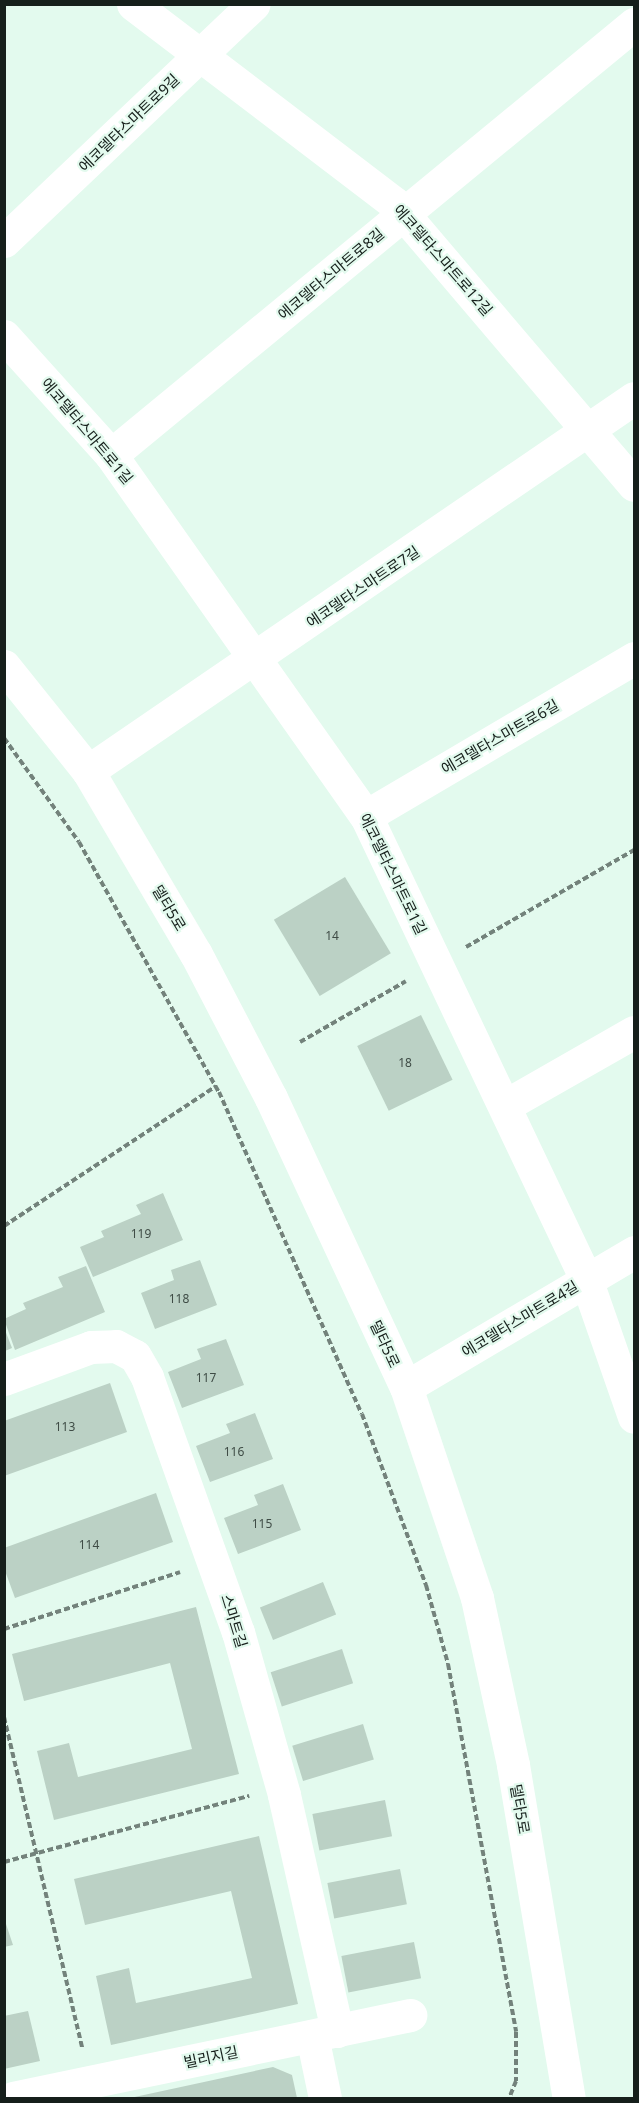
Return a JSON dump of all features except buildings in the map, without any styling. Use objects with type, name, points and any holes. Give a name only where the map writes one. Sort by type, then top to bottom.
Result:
[{"type":"street","name":"에코델타스마트로12길","points":[[133,4],[404,214],[634,485]]},
{"type":"street","name":"에코델타스마트로9길","points":[[4,241],[254,4]]},
{"type":"street","name":"에코델타스마트로8길","points":[[111,455],[634,24]]},
{"type":"street","name":"에코델타스마트로1길","points":[[4,336],[111,455],[366,816],[506,1105],[586,1279],[634,1417]]},
{"type":"street","name":"에코델타스마트로7길","points":[[88,771],[257,659],[590,431],[634,398]]},
{"type":"street","name":"에코델타스마트로6길","points":[[366,816],[634,658]]},
{"type":"street","name":"델타5로","points":[[4,666],[88,771],[196,954],[254,1066],[406,1387],[477,1598],[513,1764],[570,2098]]},
{"type":"street","points":[[506,1105],[634,1032]]},
{"type":"street","name":"에코델타스마트로4길","points":[[406,1387],[634,1252]]},
{"type":"street","name":"스마트길","points":[[4,1379],[91,1347],[116,1346],[135,1356],[147,1377],[215,1560],[282,1788],[325,2033],[325,2098]]},
{"type":"street","name":"빌리지길","points":[[13,2098],[410,2015]]},
{"type":"path","points":[[4,738],[79,842],[216,1086],[363,1414],[426,1585],[448,1664],[516,2032],[516,2081],[509,2098]]},
{"type":"path","points":[[465,948],[634,850]]},
{"type":"path","points":[[300,1042],[414,977]]},
{"type":"path","points":[[4,1226],[216,1086]]},
{"type":"path","points":[[4,1629],[215,1560]]},
{"type":"path","points":[[4,1717],[90,2082]]},
{"type":"path","points":[[4,1862],[282,1788]]}]
